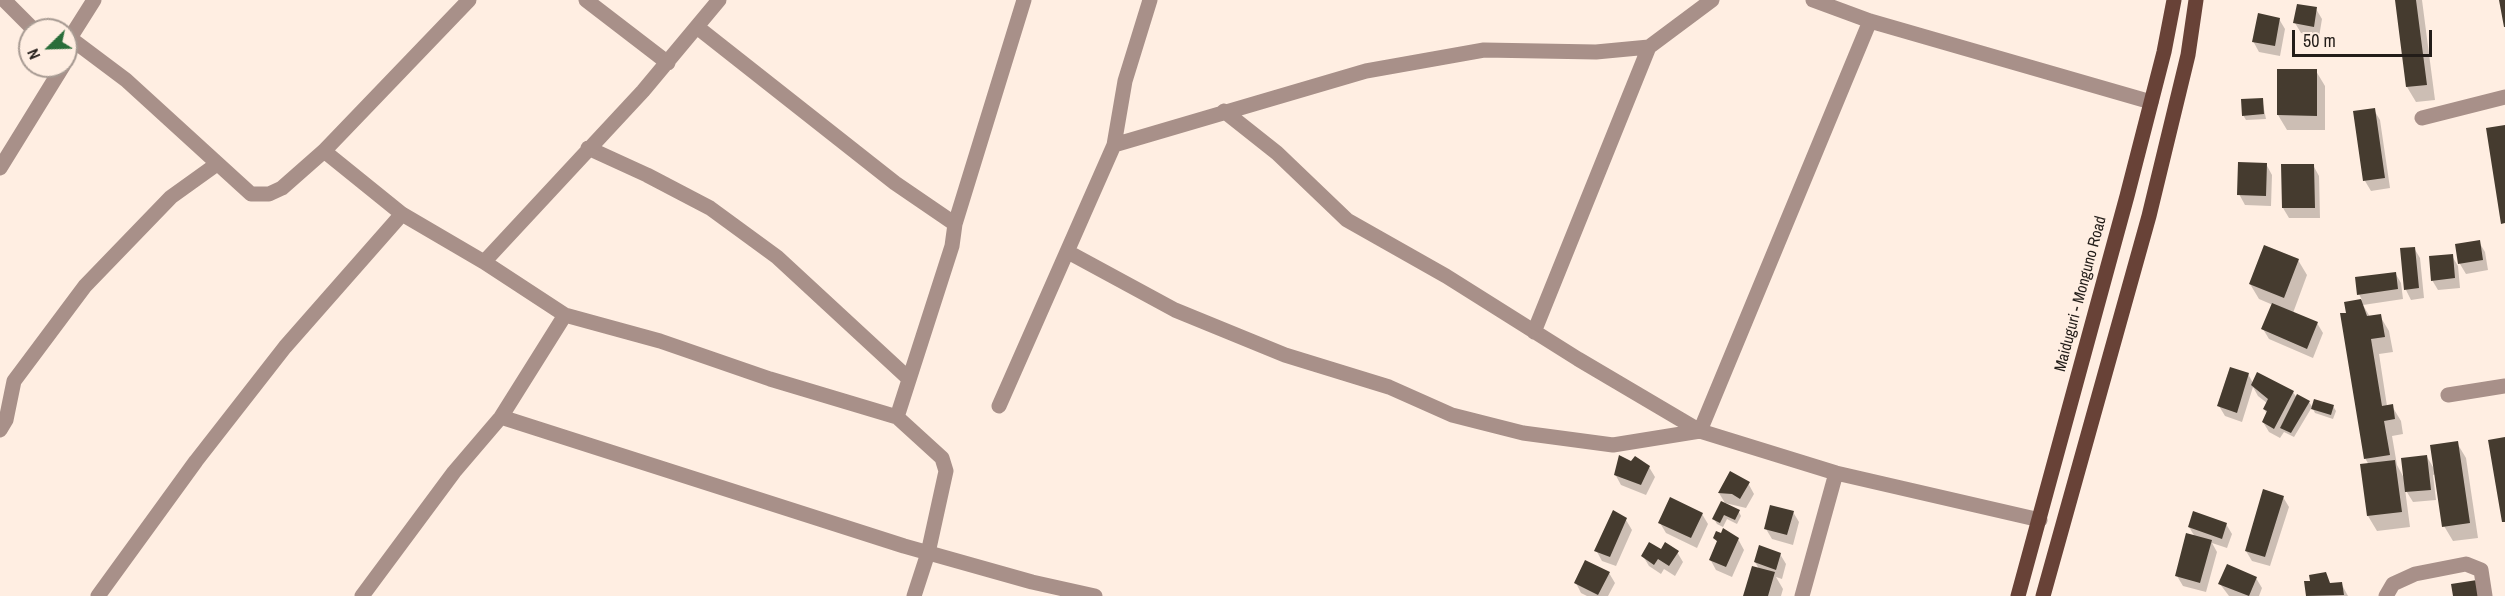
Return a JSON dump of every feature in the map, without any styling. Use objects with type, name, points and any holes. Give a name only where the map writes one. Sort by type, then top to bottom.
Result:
[{"type":"main road","name":"Maiduguri - Monguno Road","points":[[2018,596],[2151,102],[2174,0]]},
{"type":"main road","points":[[2043,596],[2149,216],[2188,55],[2196,0]]},
{"type":"street","points":[[4,0],[22,18]]},
{"type":"street","points":[[78,25],[94,0]]},
{"type":"street","points":[[78,44],[126,80],[251,194],[269,194],[282,188],[324,151],[469,0]]},
{"type":"street","points":[[586,0],[668,63]]},
{"type":"street","points":[[484,262],[668,63],[719,0]]},
{"type":"street","points":[[897,417],[952,246],[956,224],[1024,0]]},
{"type":"street","points":[[999,406],[1114,145],[1125,81],[1150,0]]},
{"type":"street","points":[[1534,332],[1649,47],[1712,0]]},
{"type":"street","points":[[1813,0],[1870,21],[2151,102]]},
{"type":"street","points":[[1700,432],[1870,21]]},
{"type":"street","points":[[697,27],[896,183],[956,224]]},
{"type":"street","points":[[1114,145],[1366,71],[1484,50],[1596,52],[1649,47]]},
{"type":"street","points":[[0,168],[56,78]]},
{"type":"street","points":[[2422,118],[2505,97]]},
{"type":"street","points":[[1224,111],[1277,153],[1347,220],[1446,276],[1700,432],[1836,473],[2040,520]]},
{"type":"street","points":[[588,148],[647,175],[719,215],[777,257],[908,378]]},
{"type":"street","points":[[324,151],[402,214],[484,262],[565,315],[660,340],[770,379],[897,417],[942,458],[946,471],[928,553],[914,596]]},
{"type":"street","points":[[0,430],[6,420],[15,381],[85,286],[171,197],[218,164]]},
{"type":"street","points":[[98,596],[196,462],[285,347],[402,214]]},
{"type":"street","points":[[1068,252],[1175,310],[1285,355],[1389,387],[1452,416],[1524,433],[1613,444],[1700,432]]},
{"type":"street","points":[[363,596],[454,472],[501,417],[565,315]]},
{"type":"street","points":[[2448,394],[2505,386]]},
{"type":"street","points":[[501,417],[928,553],[1032,582],[1095,596]]},
{"type":"street","points":[[1802,596],[1836,473]]},
{"type":"street","points":[[2386,596],[2393,584],[2415,574],[2466,564],[2481,570],[2486,596]]},
{"type":"building","points":[[2395,0],[2416,0],[2427,85],[2406,87]]},
{"type":"building","points":[[2499,0],[2505,0],[2505,27],[2504,27]]},
{"type":"building","points":[[2297,4],[2317,7],[2314,27],[2293,23]]},
{"type":"building","points":[[2258,13],[2280,18],[2275,46],[2252,42]]},
{"type":"building","points":[[2277,69],[2317,69],[2317,116],[2277,115]]},
{"type":"building","points":[[2263,98],[2264,114],[2242,116],[2241,99]]},
{"type":"building","points":[[2375,108],[2385,178],[2363,181],[2353,111]]},
{"type":"building","points":[[2505,125],[2505,223],[2501,224],[2486,128]]},
{"type":"building","points":[[2238,162],[2267,163],[2266,196],[2237,195]]},
{"type":"building","points":[[2281,164],[2314,164],[2315,208],[2282,208]]},
{"type":"building","points":[[2480,240],[2483,260],[2458,264],[2455,244]]},
{"type":"building","points":[[2264,245],[2299,259],[2284,298],[2249,284]]},
{"type":"building","points":[[2415,247],[2419,288],[2404,290],[2400,248]]},
{"type":"building","points":[[2453,254],[2455,278],[2431,281],[2429,256]]},
{"type":"building","points":[[2396,272],[2398,289],[2357,295],[2355,277]]},
{"type":"building","points":[[2361,299],[2367,316],[2381,314],[2385,337],[2371,339],[2382,406],[2393,404],[2395,419],[2384,421],[2390,455],[2364,459],[2340,313],[2346,313],[2344,302]]},
{"type":"building","points":[[2272,303],[2318,322],[2307,349],[2261,329]]},
{"type":"building","points":[[2230,367],[2249,373],[2237,413],[2217,406]]},
{"type":"building","points":[[2257,372],[2294,391],[2274,429],[2262,422],[2267,411],[2263,409],[2268,399],[2251,385]]},
{"type":"building","points":[[2297,394],[2310,401],[2291,433],[2280,428]]},
{"type":"building","points":[[2314,399],[2334,405],[2331,415],[2311,409]]},
{"type":"building","points":[[2505,437],[2505,522],[2502,522],[2488,440]]},
{"type":"building","points":[[2458,441],[2470,523],[2442,527],[2430,445]]},
{"type":"building","points":[[1619,455],[1631,461],[1635,456],[1650,466],[1641,485],[1614,475]]},
{"type":"building","points":[[2427,455],[2431,490],[2405,492],[2401,458]]},
{"type":"building","points":[[2395,460],[2402,512],[2367,516],[2360,464]]},
{"type":"building","points":[[1730,471],[1750,482],[1740,499],[1732,494],[1718,493]]},
{"type":"building","points":[[2263,489],[2284,496],[2265,557],[2245,551]]},
{"type":"building","points":[[1670,497],[1703,513],[1691,538],[1658,523]]},
{"type":"building","points":[[1721,501],[1740,510],[1735,520],[1724,515],[1720,523],[1712,519]]},
{"type":"building","points":[[1770,505],[1794,511],[1787,535],[1764,529]]},
{"type":"building","points":[[1613,510],[1627,518],[1610,557],[1594,551]]},
{"type":"building","points":[[2193,511],[2227,523],[2222,539],[2188,527]]},
{"type":"building","points":[[1723,528],[1739,538],[1726,567],[1709,560],[1717,541],[1713,538],[1716,531],[1721,533]]},
{"type":"building","points":[[2186,533],[2212,540],[2200,583],[2175,576]]},
{"type":"building","points":[[1649,542],[1661,549],[1665,542],[1679,551],[1669,566],[1658,559],[1654,565],[1641,556]]},
{"type":"building","points":[[1759,545],[1781,553],[1776,570],[1754,562]]},
{"type":"building","points":[[1585,560],[1610,572],[1598,595],[1574,583]]},
{"type":"building","points":[[2227,564],[2257,577],[2249,596],[2218,584]]},
{"type":"building","points":[[1752,566],[1775,572],[1768,596],[1743,596]]},
{"type":"building","points":[[2326,572],[2330,583],[2342,582],[2344,595],[2306,596],[2304,581],[2310,581],[2309,575]]},
{"type":"building","points":[[2477,580],[2480,596],[2453,596],[2451,584]]}]
